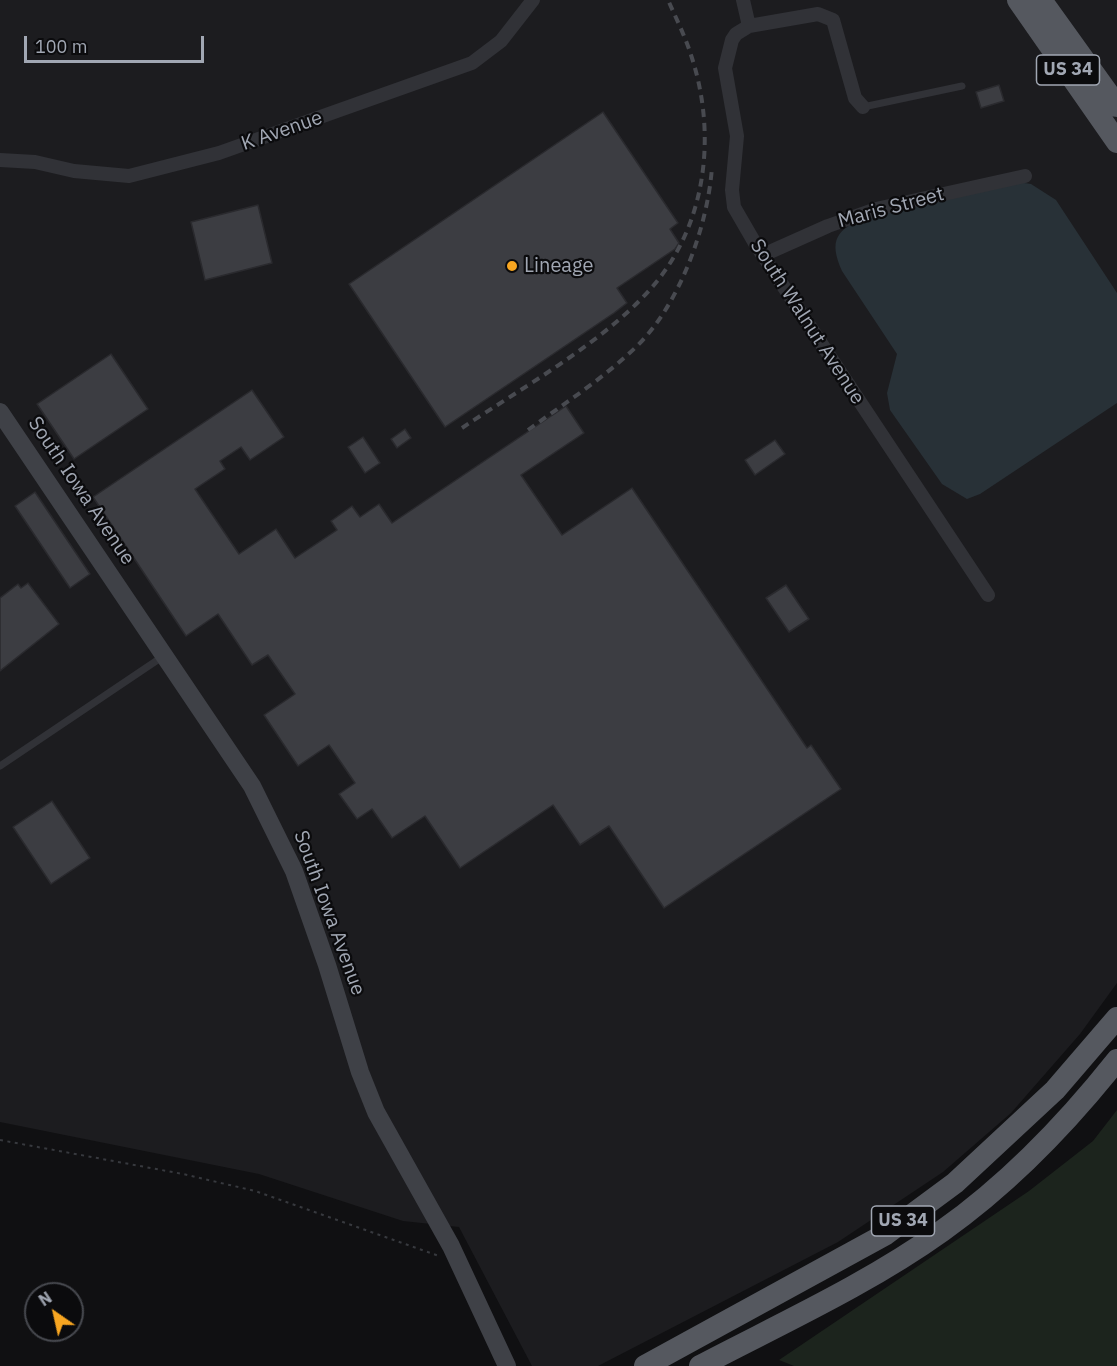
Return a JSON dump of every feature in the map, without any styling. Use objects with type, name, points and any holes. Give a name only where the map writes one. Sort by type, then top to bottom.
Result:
[{"type":"highway","name":"US 34","points":[[1018,0],[1117,142]]},
{"type":"highway","name":"US 34","points":[[1041,0],[1117,106]]},
{"type":"highway","name":"US 34","points":[[645,1366],[886,1234],[955,1184],[1055,1090],[1117,1018]]},
{"type":"highway","name":"US 34","points":[[700,1366],[887,1266],[942,1231],[1030,1154],[1091,1093],[1117,1060]]},
{"type":"main road","name":"South Iowa Avenue","points":[[0,412],[252,786],[278,835],[309,910],[368,1092],[458,1263],[507,1366]]},
{"type":"street","name":"K Avenue","points":[[0,160],[25,160],[74,171],[129,176],[219,153],[472,63],[501,42],[533,0]]},
{"type":"street","points":[[743,0],[749,26],[818,14],[833,20],[855,98],[863,107]]},
{"type":"street","name":"South Walnut Avenue","points":[[749,26],[736,34],[732,40],[725,68],[737,136],[732,190],[734,207],[763,255],[988,596]]},
{"type":"street","name":"Maris Street","points":[[763,255],[828,226],[876,209],[1025,176]]},
{"type":"lane","points":[[863,107],[962,86]]},
{"type":"lane","points":[[0,766],[164,655]]},
{"type":"path","points":[[0,1140],[183,1174],[255,1191],[458,1263]]},
{"type":"shaded area","points":[[0,0],[1117,0],[1117,983],[1080,1034],[1011,1113],[943,1172],[838,1242],[598,1366],[532,1366],[459,1227],[403,1221],[259,1174],[0,1122]]},
{"type":"shaded area","points":[[1018,182],[1031,184],[1056,200],[1117,293],[1117,403],[980,494],[967,499],[942,484],[890,410],[887,393],[897,354],[842,271],[836,243],[842,231],[866,217]]},
{"type":"shaded area","points":[[1117,1110],[1117,1366],[794,1366],[779,1360],[1029,1191],[1093,1141]]},
{"type":"building","points":[[999,85],[1004,101],[981,108],[976,92]]},
{"type":"building","name":"Lineage","points":[[603,112],[678,223],[670,229],[679,243],[675,249],[617,288],[627,303],[445,427],[349,284]]},
{"type":"building","points":[[258,205],[272,263],[205,280],[191,222]]},
{"type":"building","points":[[111,354],[148,409],[74,459],[37,404]]},
{"type":"building","points":[[252,390],[284,437],[250,460],[241,447],[220,461],[225,469],[195,489],[239,554],[276,529],[295,558],[337,530],[331,521],[352,506],[360,517],[379,504],[392,523],[566,406],[584,433],[521,475],[562,535],[632,488],[807,748],[811,745],[841,789],[664,908],[609,826],[580,845],[553,805],[460,868],[425,816],[392,838],[372,809],[357,819],[339,794],[355,783],[329,745],[298,766],[264,715],[295,694],[268,655],[252,665],[218,614],[186,636],[93,497]]},
{"type":"building","points":[[405,429],[411,438],[397,448],[391,439]]},
{"type":"building","points":[[363,437],[380,463],[365,473],[348,447]]},
{"type":"building","points":[[775,440],[785,454],[755,475],[745,460]]},
{"type":"building","points":[[35,492],[90,574],[70,588],[15,506]]},
{"type":"building","points":[[28,583],[59,624],[0,671],[0,598],[18,584],[21,588]]},
{"type":"building","points":[[786,585],[809,619],[789,632],[766,598]]},
{"type":"building","points":[[52,801],[90,858],[51,884],[13,827]]},
{"type":"railway","points":[[462,428],[566,360],[617,321],[658,280],[675,255],[688,229],[703,172],[705,143],[703,113],[699,84],[691,55],[668,0]]},
{"type":"railway","points":[[528,430],[611,369],[652,329],[679,286],[698,238],[705,214],[712,167]]},
{"type":"place","name":"Lineage","points":[[512,266]]}]
